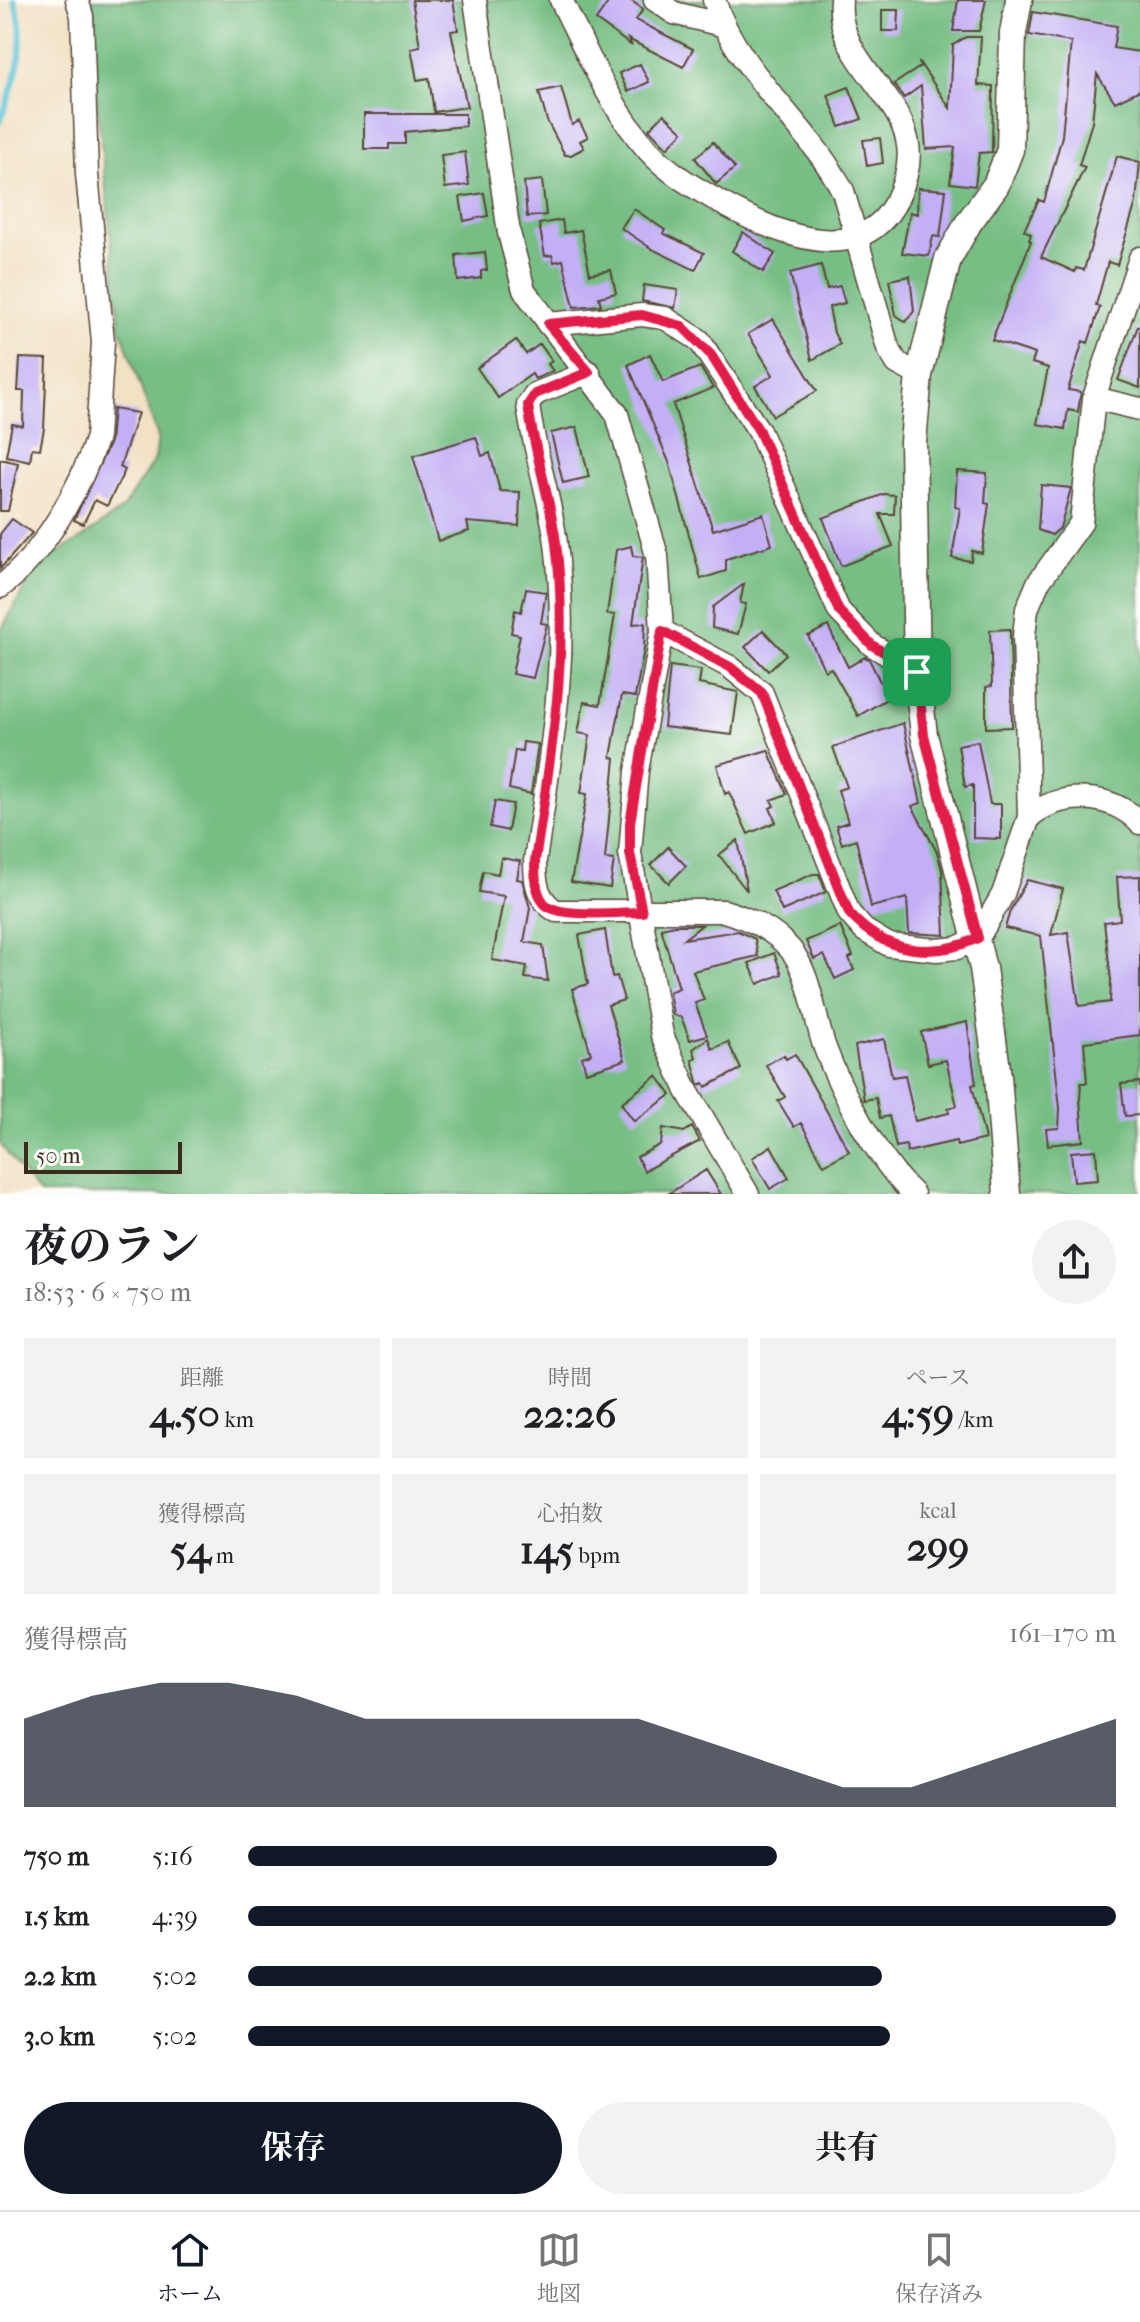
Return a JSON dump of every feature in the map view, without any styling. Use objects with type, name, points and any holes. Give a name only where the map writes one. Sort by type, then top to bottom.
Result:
[{"type":"street","points":[[0,587],[49,535],[92,455],[97,437],[103,342],[87,174],[82,16],[77,0]]},
{"type":"street","points":[[475,0],[514,258],[524,290],[589,372],[617,414],[631,453],[657,556],[662,631],[630,823],[630,853],[662,1035],[670,1057],[748,1194]]},
{"type":"street","points":[[561,0],[613,102],[635,135],[663,164],[700,191],[777,231],[815,241],[855,237],[888,216],[907,174],[909,159],[903,123],[852,48],[841,21],[841,0]]},
{"type":"street","points":[[655,0],[674,13],[722,25]]},
{"type":"street","points":[[714,0],[722,25],[767,90],[831,167],[843,191],[893,359],[919,375]]},
{"type":"street","points":[[1007,1194],[998,1076],[978,938],[924,735],[917,672],[913,442],[919,375],[948,259],[1001,178],[1010,150],[1013,33],[1019,0]]},
{"type":"street","points":[[662,631],[730,667],[762,693],[849,913],[864,930],[889,945],[920,951],[957,948],[978,938],[1003,894],[1029,817],[1024,636],[1027,609],[1038,583],[1081,523],[1094,398],[1140,258]]},
{"type":"street","points":[[548,324],[642,315],[682,326],[699,340],[759,431],[839,611],[879,650],[917,672]]},
{"type":"street","points":[[589,372],[535,394],[528,405],[549,495],[563,633],[561,679],[535,861],[535,883],[544,903],[556,911],[724,911],[747,918],[776,934],[794,953],[840,1083],[886,1160],[913,1194]]},
{"type":"street","points":[[1094,398],[1140,409]]},
{"type":"street","points":[[1029,817],[1044,805],[1075,797],[1123,808],[1140,823]]},
{"type":"green space","points":[[92,0],[1140,0],[1140,1194],[39,1194],[0,1144],[0,632],[38,564],[81,539],[122,509],[155,459],[158,437],[120,327],[96,93]]},
{"type":"building","points":[[412,0],[453,0],[458,30],[451,31],[467,107],[434,112],[429,78],[417,80],[411,48],[420,46]]},
{"type":"building","points":[[610,0],[630,0],[643,9],[636,20],[693,49],[683,67],[628,39],[632,46],[596,20]]},
{"type":"building","points":[[958,0],[986,0],[979,31],[953,31]]},
{"type":"building","points":[[882,10],[899,10],[898,31],[882,31]]},
{"type":"building","points":[[1033,12],[1117,26],[1113,48],[1140,52],[1140,90],[1115,102],[1097,74],[1092,122],[1079,165],[1085,167],[1041,257],[1075,272],[1076,268],[1084,270],[1117,156],[1140,162],[1136,202],[1117,265],[1108,262],[1096,305],[1100,307],[1088,343],[1083,341],[1068,390],[1081,392],[1078,412],[1068,410],[1065,429],[1037,424],[1048,368],[1032,363],[1035,354],[992,340],[1031,241],[1031,234],[1024,230],[1039,200],[1044,202],[1062,136],[1071,42],[1029,35]]},
{"type":"building","points":[[966,37],[981,37],[978,85],[993,86],[992,152],[979,153],[975,186],[950,183],[955,147],[926,149],[921,86],[904,98],[894,84],[920,67],[919,62],[950,108],[953,45]]},
{"type":"building","points":[[640,64],[649,82],[628,92],[619,73]]},
{"type":"building","points":[[561,87],[572,125],[579,121],[588,137],[580,141],[584,148],[571,155],[565,155],[547,121],[539,92]]},
{"type":"building","points":[[849,87],[862,119],[840,127],[828,95]]},
{"type":"building","points":[[364,114],[465,114],[465,126],[405,132],[405,144],[389,144],[389,149],[364,149]]},
{"type":"building","points":[[664,114],[683,132],[667,148],[649,129]]},
{"type":"building","points":[[880,138],[883,163],[867,166],[863,140]]},
{"type":"building","points":[[713,142],[735,168],[716,184],[695,158]]},
{"type":"building","points":[[465,152],[469,185],[445,188],[441,155]]},
{"type":"building","points":[[542,180],[546,215],[527,217],[524,182]]},
{"type":"building","points":[[918,188],[946,190],[940,237],[933,236],[929,256],[902,253],[910,212],[917,214]]},
{"type":"building","points":[[484,193],[488,216],[464,221],[460,197]]},
{"type":"building","points":[[634,209],[665,230],[663,233],[704,253],[695,270],[652,249],[621,228]]},
{"type":"building","points":[[562,220],[564,233],[581,230],[590,274],[611,270],[616,293],[599,297],[601,305],[574,307],[563,260],[554,262],[552,255],[545,256],[539,224]]},
{"type":"building","points":[[743,232],[775,254],[763,272],[732,251]]},
{"type":"building","points":[[485,252],[487,270],[481,271],[481,278],[458,281],[456,255]]},
{"type":"building","points":[[821,265],[827,289],[840,286],[845,303],[829,307],[834,333],[840,344],[812,360],[790,273]]},
{"type":"building","points":[[910,276],[914,311],[906,322],[896,315],[889,280]]},
{"type":"building","points":[[644,285],[678,290],[675,308],[642,301]]},
{"type":"building","points":[[773,319],[817,391],[773,416],[755,386],[773,375],[748,334]]},
{"type":"building","points":[[1140,327],[1140,388],[1118,380]]},
{"type":"building","points":[[516,340],[526,354],[540,344],[552,361],[548,364],[553,371],[535,379],[532,374],[498,398],[477,368]]},
{"type":"building","points":[[650,354],[663,382],[700,367],[713,388],[673,404],[713,530],[763,514],[772,545],[726,559],[726,571],[701,579],[669,462],[628,365]]},
{"type":"building","points":[[20,358],[47,359],[44,429],[40,449],[32,448],[30,461],[6,456],[12,424],[23,426],[24,391],[18,391]]},
{"type":"building","points":[[113,409],[138,413],[120,467],[125,470],[107,506],[95,500],[83,524],[74,520],[110,442]]},
{"type":"building","points":[[577,427],[589,477],[563,483],[551,433]]},
{"type":"building","points":[[476,437],[482,456],[490,453],[500,491],[520,492],[519,526],[467,522],[469,531],[438,541],[413,456]]},
{"type":"building","points":[[0,459],[18,463],[8,511],[0,511]]},
{"type":"building","points":[[957,471],[987,473],[985,503],[989,504],[982,553],[972,551],[971,561],[952,558],[960,508],[955,507]]},
{"type":"building","points":[[1041,485],[1071,488],[1060,528],[1052,535],[1038,530]]},
{"type":"building","points":[[884,494],[895,495],[894,514],[880,514],[893,546],[841,566],[823,518]]},
{"type":"building","points":[[12,519],[32,533],[0,569],[0,534]]},
{"type":"building","points":[[631,546],[633,556],[643,557],[633,624],[645,623],[644,649],[635,697],[622,695],[611,757],[615,758],[605,859],[614,860],[610,888],[571,882],[587,794],[581,793],[590,735],[578,733],[584,702],[600,705],[615,615],[607,614],[616,550]]},
{"type":"building","points":[[744,584],[740,603],[746,604],[738,634],[712,628],[713,607]]},
{"type":"building","points":[[526,589],[546,592],[541,623],[547,624],[533,678],[512,674],[520,635],[511,633],[515,610],[521,612]]},
{"type":"building","points":[[828,626],[848,667],[865,657],[869,659],[888,698],[858,716],[831,668],[825,671],[808,636]]},
{"type":"building","points":[[1010,629],[1012,727],[986,728],[986,687],[992,686],[990,630]]},
{"type":"building","points":[[763,630],[786,654],[768,671],[745,647]]},
{"type":"building","points":[[670,666],[701,670],[699,684],[738,692],[732,735],[664,727]]},
{"type":"building","points":[[903,723],[921,803],[912,806],[937,852],[942,870],[945,935],[909,933],[907,898],[871,907],[856,839],[842,844],[836,826],[848,822],[838,790],[847,787],[833,747]]},
{"type":"building","points":[[978,741],[990,804],[1001,804],[1001,839],[973,838],[973,785],[965,787],[958,745]]},
{"type":"building","points":[[523,742],[538,744],[531,794],[509,789],[515,750],[522,751]]},
{"type":"building","points":[[768,750],[787,794],[771,800],[774,806],[770,808],[776,822],[748,834],[729,792],[725,794],[717,765]]},
{"type":"building","points":[[495,801],[513,804],[508,831],[490,827]]},
{"type":"building","points":[[738,840],[747,891],[719,855]]},
{"type":"building","points":[[668,847],[686,866],[669,883],[651,865]]},
{"type":"building","points":[[501,858],[520,861],[517,879],[522,880],[530,908],[524,942],[543,945],[548,981],[525,978],[527,966],[492,960],[504,896],[479,892],[483,871],[498,874]]},
{"type":"building","points":[[819,874],[826,892],[782,911],[773,891]]},
{"type":"building","points":[[1140,876],[1140,1035],[1084,1042],[1087,1083],[1081,1083],[1080,1098],[1083,1141],[1048,1145],[1046,1129],[1059,1128],[1060,1108],[1041,936],[1005,928],[1010,911],[1027,880],[1063,889],[1051,935],[1068,932],[1079,1006],[1110,1002],[1111,980],[1104,922],[1120,920],[1117,877]]},
{"type":"building","points":[[702,925],[684,939],[738,931],[755,939],[758,956],[693,971],[704,1000],[695,1003],[707,1035],[690,1040],[681,1017],[673,1015],[669,992],[679,988],[661,928]]},
{"type":"building","points":[[840,926],[853,956],[849,958],[854,970],[835,979],[824,955],[814,959],[806,941]]},
{"type":"building","points":[[605,930],[612,977],[617,976],[624,1000],[608,1005],[625,1060],[586,1072],[582,1057],[591,1054],[572,989],[588,984],[579,935]]},
{"type":"building","points":[[774,953],[782,974],[758,984],[749,963]]},
{"type":"building","points":[[967,1022],[976,1084],[972,1085],[985,1139],[957,1146],[956,1141],[907,1152],[906,1145],[896,1147],[889,1116],[880,1118],[876,1098],[864,1100],[855,1046],[884,1039],[892,1077],[905,1075],[915,1121],[949,1113],[948,1108],[957,1106],[946,1060],[928,1064],[921,1032]]},
{"type":"building","points":[[708,1038],[712,1049],[728,1042],[741,1069],[706,1087],[704,1083],[699,1085],[692,1060],[696,1057],[693,1049]]},
{"type":"building","points":[[795,1054],[849,1151],[824,1165],[801,1123],[794,1127],[778,1101],[785,1097],[766,1065],[784,1055],[786,1059]]},
{"type":"building","points":[[657,1076],[671,1095],[634,1121],[621,1103]]},
{"type":"building","points":[[1140,1082],[1140,1115],[1125,1116],[1121,1084]]},
{"type":"building","points":[[692,1127],[700,1141],[644,1171],[637,1157],[661,1144],[663,1128],[684,1132]]},
{"type":"building","points":[[771,1146],[789,1178],[770,1189],[752,1158]]},
{"type":"building","points":[[1096,1150],[1098,1180],[1074,1182],[1071,1152]]},
{"type":"building","points":[[706,1170],[721,1194],[668,1194]]},
{"type":"waterway","points":[[0,122],[21,47],[19,16],[14,0]]},
{"type":"route","points":[[642,315],[665,318],[682,326],[699,340],[759,431],[839,611],[872,645],[917,672],[924,735],[978,938],[957,948],[920,951],[889,945],[864,930],[849,913],[762,693],[730,667],[662,631],[630,823],[630,853],[642,912],[556,911],[544,903],[535,883],[535,861],[561,679],[563,633],[557,546],[549,495],[528,405],[535,394],[589,372],[548,324],[642,315]]}]
